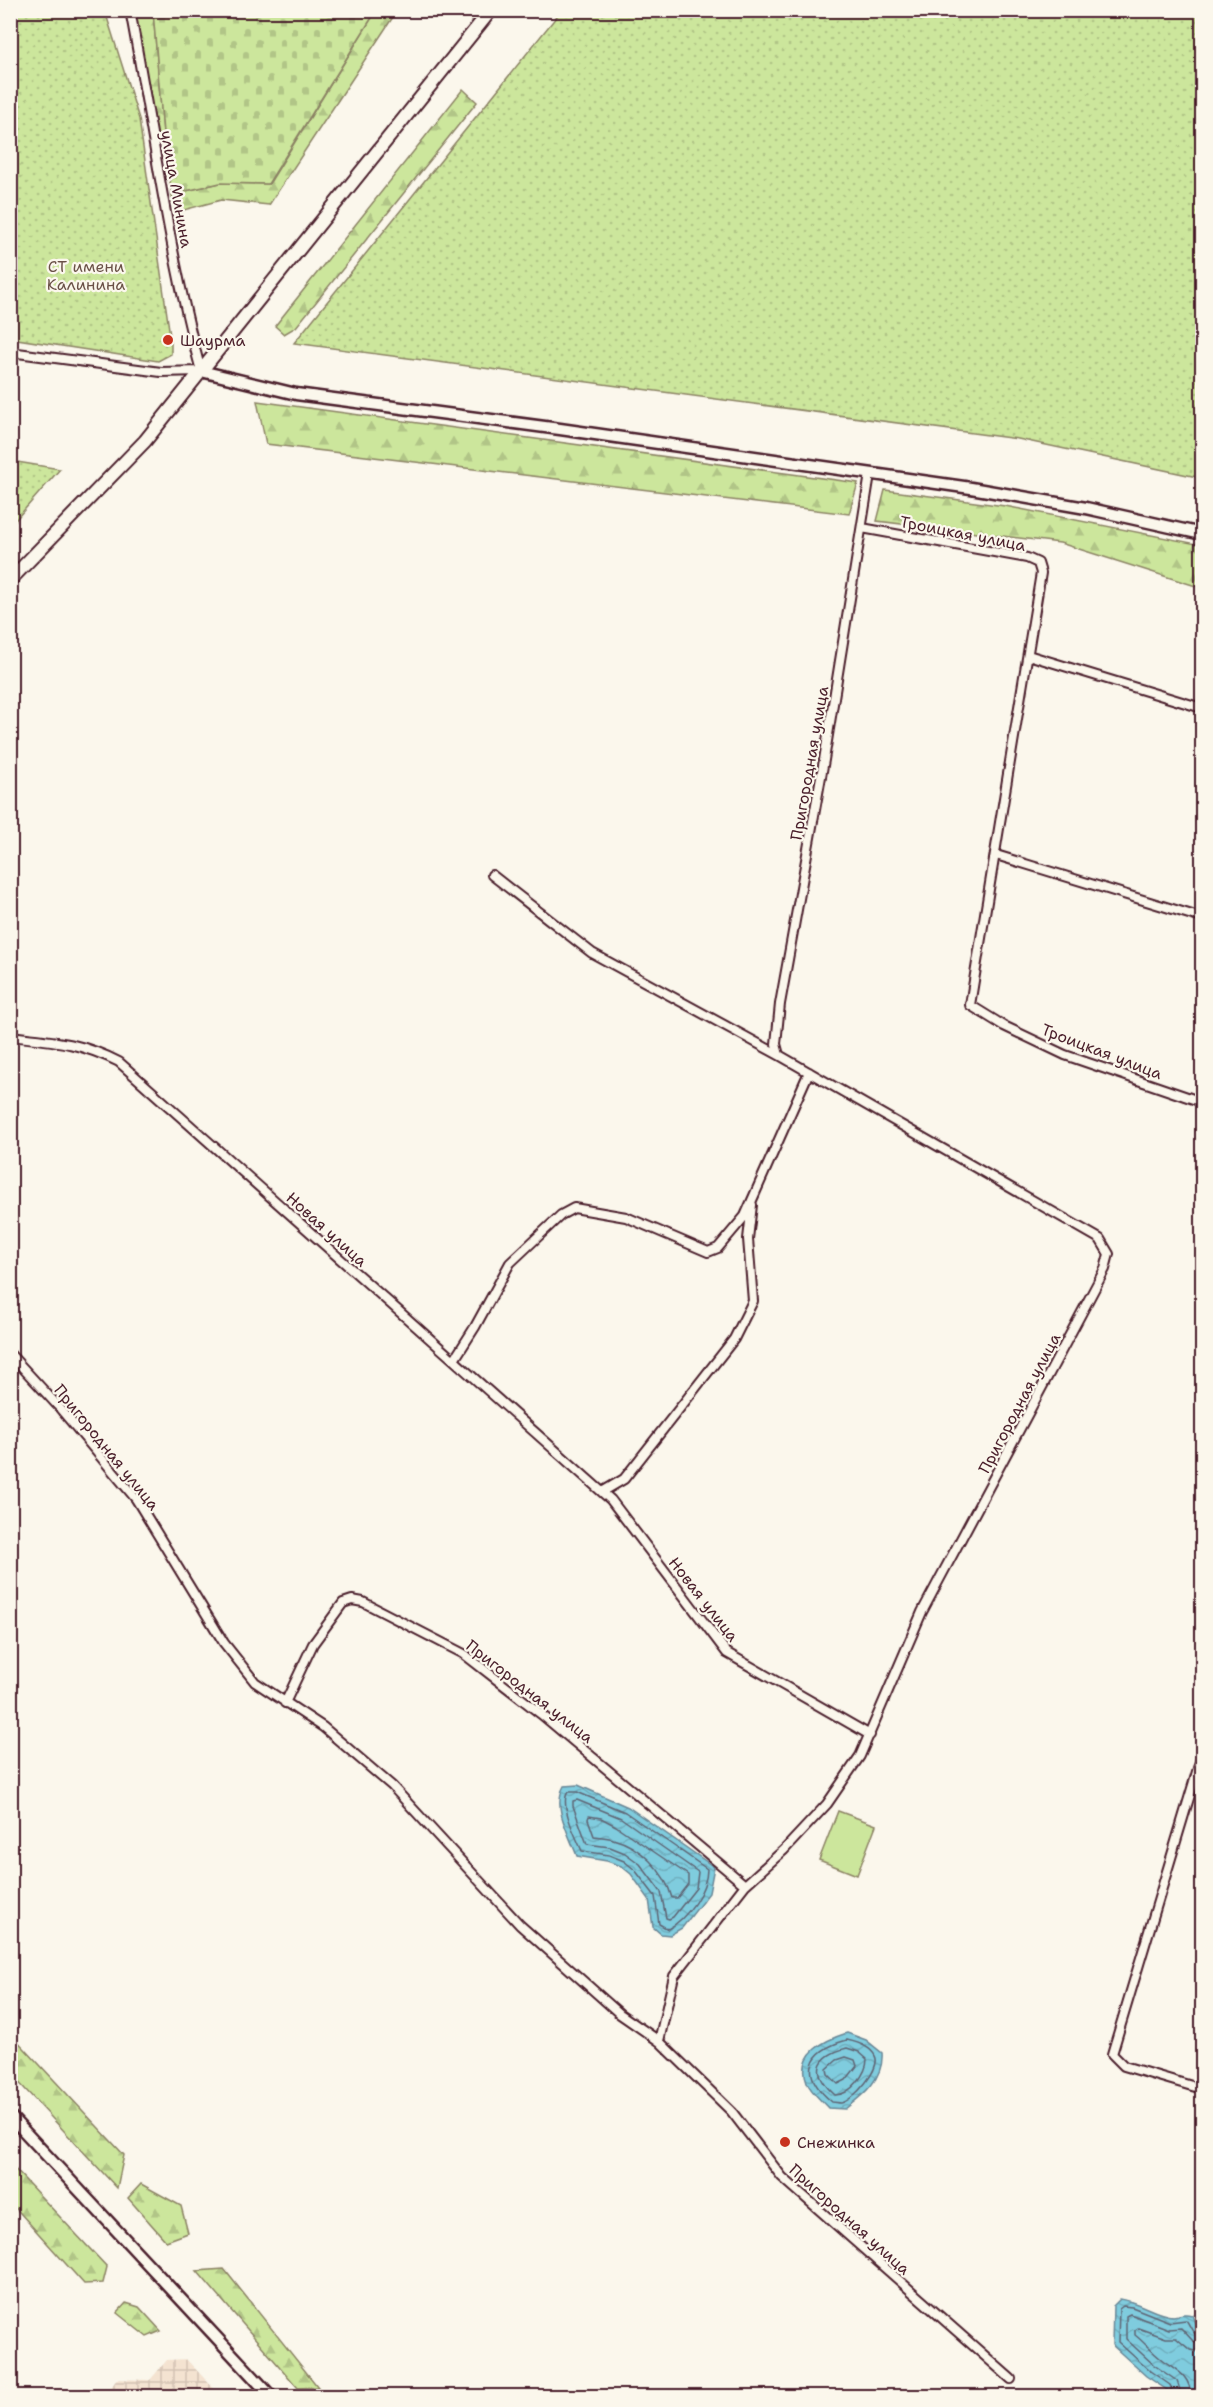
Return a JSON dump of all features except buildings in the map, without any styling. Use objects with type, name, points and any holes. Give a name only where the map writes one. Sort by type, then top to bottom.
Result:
[{"type":"main road","points":[[10,580],[145,441],[492,10]]},
{"type":"street","name":"улица Минина","points":[[130,10],[172,242],[201,372]]},
{"type":"street","points":[[10,352],[161,372],[201,372],[296,394],[971,488],[1086,508],[1203,534]]},
{"type":"street","name":"Пригородная улица","points":[[779,1055],[776,1044],[780,1004],[824,760],[870,474]]},
{"type":"street","name":"Троицкая улица","points":[[862,528],[1028,558],[1038,563],[1041,573],[970,1005],[1004,1026],[1065,1055],[1203,1102]]},
{"type":"street","points":[[1028,655],[1203,708]]},
{"type":"street","points":[[996,855],[1203,918]]},
{"type":"street","name":"Пригородная улица","points":[[492,875],[592,953],[779,1055],[1100,1239],[1109,1254],[1105,1269],[922,1612],[860,1756],[826,1804],[784,1850],[744,1885],[674,1976],[659,2041]]},
{"type":"street","name":"Новая улица","points":[[10,1036],[68,1042],[94,1049],[119,1062],[611,1500],[728,1653],[870,1735]]},
{"type":"street","points":[[454,1360],[510,1263],[561,1215],[574,1208],[626,1217],[708,1252],[718,1248],[745,1216],[809,1072]]},
{"type":"street","points":[[602,1492],[624,1479],[734,1339],[753,1301],[748,1239],[752,1200]]},
{"type":"street","name":"Пригородная улица","points":[[10,1354],[58,1406],[136,1499],[224,1643],[255,1682],[323,1727],[392,1786],[520,1925],[620,2014],[659,2041],[732,2112],[782,2177],[1011,2379]]},
{"type":"street","name":"Пригородная улица","points":[[285,1703],[313,1644],[343,1603],[352,1600],[363,1602],[464,1654],[541,1714],[744,1885]]},
{"type":"street","points":[[1203,1755],[1112,2054],[1124,2066],[1203,2089]]},
{"type":"street","points":[[10,2116],[271,2397]]},
{"type":"shaded area","points":[[186,2359],[221,2396],[105,2396],[117,2379],[150,2380],[167,2360]]},
{"type":"green space","points":[[153,10],[376,11],[268,184],[220,183],[186,191],[173,203],[163,133]]},
{"type":"green space","name":"СТ имени Калинина","points":[[10,11],[105,11],[139,119],[171,343],[171,354],[158,361],[11,338]]},
{"type":"green space","points":[[130,11],[153,11],[163,133],[157,141]]},
{"type":"green space","points":[[376,11],[397,11],[269,205],[221,200],[180,211],[173,203],[186,191],[220,183],[269,184]]},
{"type":"green space","points":[[561,11],[1202,11],[1202,478],[1018,439],[294,343]]},
{"type":"green space","points":[[463,89],[477,102],[296,327],[284,334],[275,326]]},
{"type":"green space","points":[[257,401],[858,483],[849,514],[266,444]]},
{"type":"green space","points":[[11,461],[60,469],[10,525]]},
{"type":"green space","points":[[885,490],[1005,506],[1202,545],[1202,588],[1060,543],[877,521]]},
{"type":"green space","points":[[838,1811],[876,1825],[857,1875],[819,1860]]},
{"type":"green space","points":[[11,2034],[124,2155],[117,2188],[11,2074]]},
{"type":"green space","points":[[11,2165],[107,2267],[103,2283],[84,2284],[11,2203]]},
{"type":"green space","points":[[141,2184],[181,2206],[188,2233],[166,2241],[128,2198]]},
{"type":"green space","points":[[224,2269],[318,2387],[298,2388],[197,2271]]},
{"type":"green space","points":[[126,2303],[139,2307],[161,2331],[147,2337],[117,2313]]},
{"type":"water","points":[[578,1785],[628,1807],[714,1867],[709,1893],[682,1928],[670,1935],[661,1934],[653,1927],[649,1899],[631,1874],[621,1866],[607,1861],[577,1856],[563,1821],[560,1803],[564,1786]]},
{"type":"water","points":[[847,2033],[866,2040],[882,2053],[880,2071],[871,2086],[845,2109],[828,2108],[808,2085],[805,2072],[806,2063],[815,2049]]},
{"type":"water","points":[[1120,2299],[1167,2315],[1192,2315],[1196,2326],[1202,2332],[1202,2396],[1169,2396],[1167,2390],[1146,2376],[1112,2345],[1113,2306]]},
{"type":"place","name":"Шаурма","points":[[168,340]]},
{"type":"place","name":"Снежинка","points":[[785,2142]]}]
